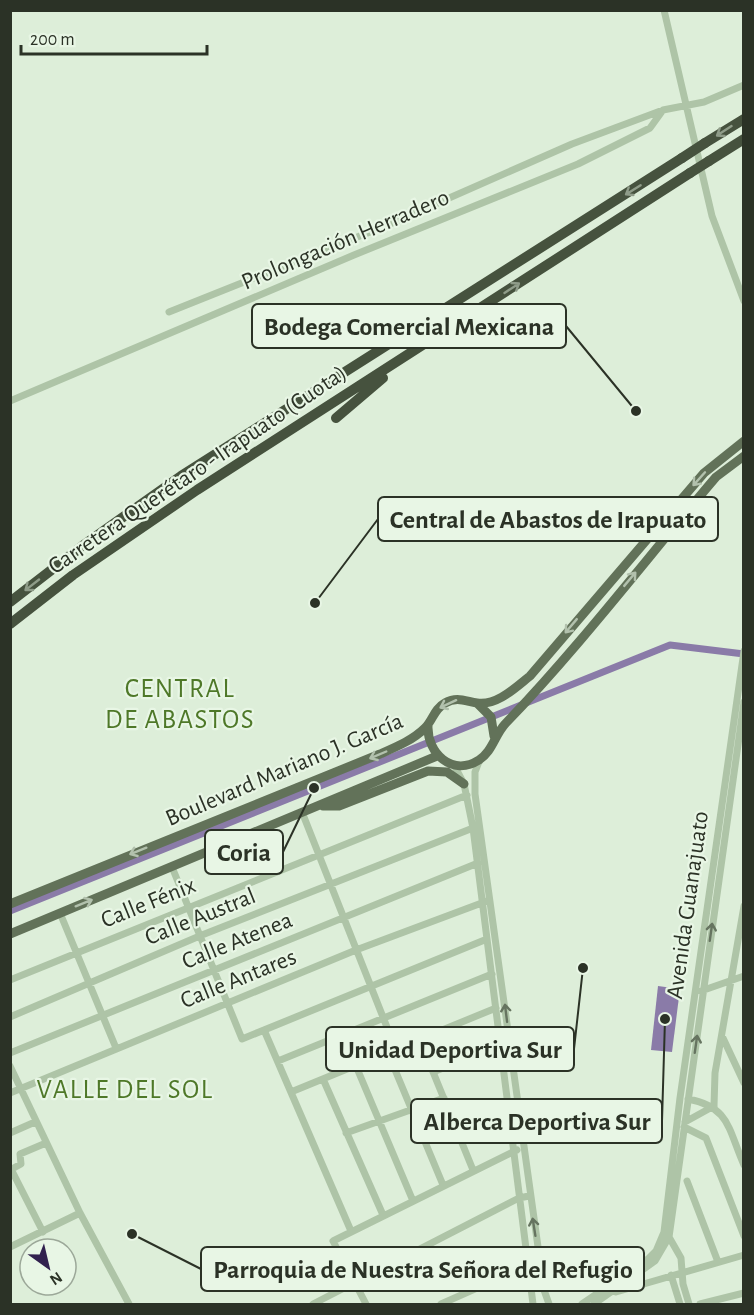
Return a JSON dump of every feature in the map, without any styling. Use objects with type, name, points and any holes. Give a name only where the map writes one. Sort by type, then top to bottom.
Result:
[{"type":"highway","name":"Carretera Querétaro - Irapuato (Cuota)","points":[[10,602],[85,544],[181,476],[744,119]]},
{"type":"highway","name":"Carretera Querétaro - Irapuato (Cuota)","points":[[10,624],[73,575],[135,532],[744,139]]},
{"type":"highway","points":[[336,418],[430,341]]},
{"type":"main road","name":"Boulevard Mariano J. García","points":[[10,904],[381,754],[428,731],[431,716],[446,703],[465,699],[481,706],[508,694],[530,676],[704,473],[743,441]]},
{"type":"main road","points":[[494,731],[515,715],[539,688],[680,519],[726,468],[744,456]]},
{"type":"main road","points":[[726,468],[744,466]]},
{"type":"main road","points":[[428,731],[435,752],[454,765],[472,764],[490,749],[494,731],[481,706]]},
{"type":"main road","points":[[10,934],[314,807],[435,752]]},
{"type":"main road","points":[[314,807],[339,806],[429,771],[447,772],[464,784]]},
{"type":"street","points":[[664,10],[712,216],[744,301]]},
{"type":"street","points":[[169,312],[390,224],[573,144],[663,110],[723,96],[744,85]]},
{"type":"street","name":"Prolongación Herradero","points":[[10,401],[354,255],[578,164],[650,128],[663,110]]},
{"type":"street","name":"Avenida Guanajuato","points":[[582,1305],[663,1246],[694,993],[744,651]]},
{"type":"street","name":"Avenida Guanajuato","points":[[594,1305],[655,1261],[669,1237],[744,702]]},
{"type":"street","points":[[480,759],[475,772],[475,794],[486,902],[487,939],[533,1305]]},
{"type":"street","points":[[454,765],[464,784],[473,828],[521,1122],[529,1196],[544,1290],[549,1305]]},
{"type":"street","name":"Calle Fénix","points":[[10,980],[467,795]]},
{"type":"street","points":[[302,812],[396,1050]]},
{"type":"street","name":"Calle Austral","points":[[10,1017],[202,935],[473,828]]},
{"type":"street","name":"Calle Atenea","points":[[10,1053],[478,863]]},
{"type":"street","points":[[172,867],[202,935],[242,1039],[487,939]]},
{"type":"street","name":"Calle Antares","points":[[10,1093],[356,950],[486,902]]},
{"type":"street","points":[[714,1106],[715,1072],[744,906]]},
{"type":"street","points":[[60,913],[78,951],[116,1048]]},
{"type":"street","points":[[278,1061],[492,974]]},
{"type":"street","points":[[694,993],[744,976]]},
{"type":"street","points":[[291,1092],[496,1008]]},
{"type":"street","points":[[264,1030],[351,1231]]},
{"type":"street","points":[[722,1035],[744,1083]]},
{"type":"street","points":[[420,1040],[473,1170]]},
{"type":"street","points":[[433,1072],[499,1046]]},
{"type":"street","points":[[388,1053],[443,1185]]},
{"type":"street","points":[[10,1066],[80,1213],[129,1305]]},
{"type":"street","points":[[356,1066],[412,1201]]},
{"type":"street","points":[[323,1079],[383,1215]]},
{"type":"street","points":[[346,1133],[444,1098]]},
{"type":"street","points":[[688,1099],[714,1106],[723,1118],[744,1165]]},
{"type":"street","points":[[714,1106],[685,1125],[706,1138],[744,1236]]},
{"type":"street","points":[[460,1137],[508,1109]]},
{"type":"street","points":[[10,1133],[35,1122]]},
{"type":"street","points":[[509,1124],[521,1122]]},
{"type":"street","points":[[43,1232],[11,1169],[21,1164],[20,1154],[46,1143]]},
{"type":"street","points":[[366,1305],[333,1241],[513,1150],[524,1149]]},
{"type":"street","points":[[687,1181],[718,1262]]},
{"type":"street","points":[[315,1304],[519,1198],[529,1196]]},
{"type":"street","points":[[11,1245],[80,1213]]},
{"type":"street","points":[[669,1237],[681,1258],[689,1305]]},
{"type":"street","points":[[663,1246],[677,1251]]},
{"type":"street","points":[[610,1293],[744,1255]]},
{"type":"street","points":[[441,1305],[527,1266]]},
{"type":"street","points":[[671,1275],[680,1305]]},
{"type":"street","points":[[700,1305],[744,1293]]},
{"type":"shaded area","points":[[658,986],[680,989],[672,1052],[651,1050]]},
{"type":"waterway","points":[[10,911],[670,645],[744,654]]},
{"type":"place","name":"Bodega Comercial Mexicana","points":[[636,411]]},
{"type":"place","name":"Central de Abastos de Irapuato","points":[[315,603]]},
{"type":"place","name":"Coria","points":[[314,788]]},
{"type":"place","name":"Unidad Deportiva Sur","points":[[583,968]]},
{"type":"place","name":"Alberca Deportiva Sur","points":[[665,1019]]},
{"type":"place","name":"Parroquia de Nuestra Señora del Refugio","points":[[132,1234]]},
{"type":"district","name":"CENTRAL DE ABASTOS","points":[[180,704]]},
{"type":"district","name":"VALLE DEL SOL","points":[[125,1089]]}]
